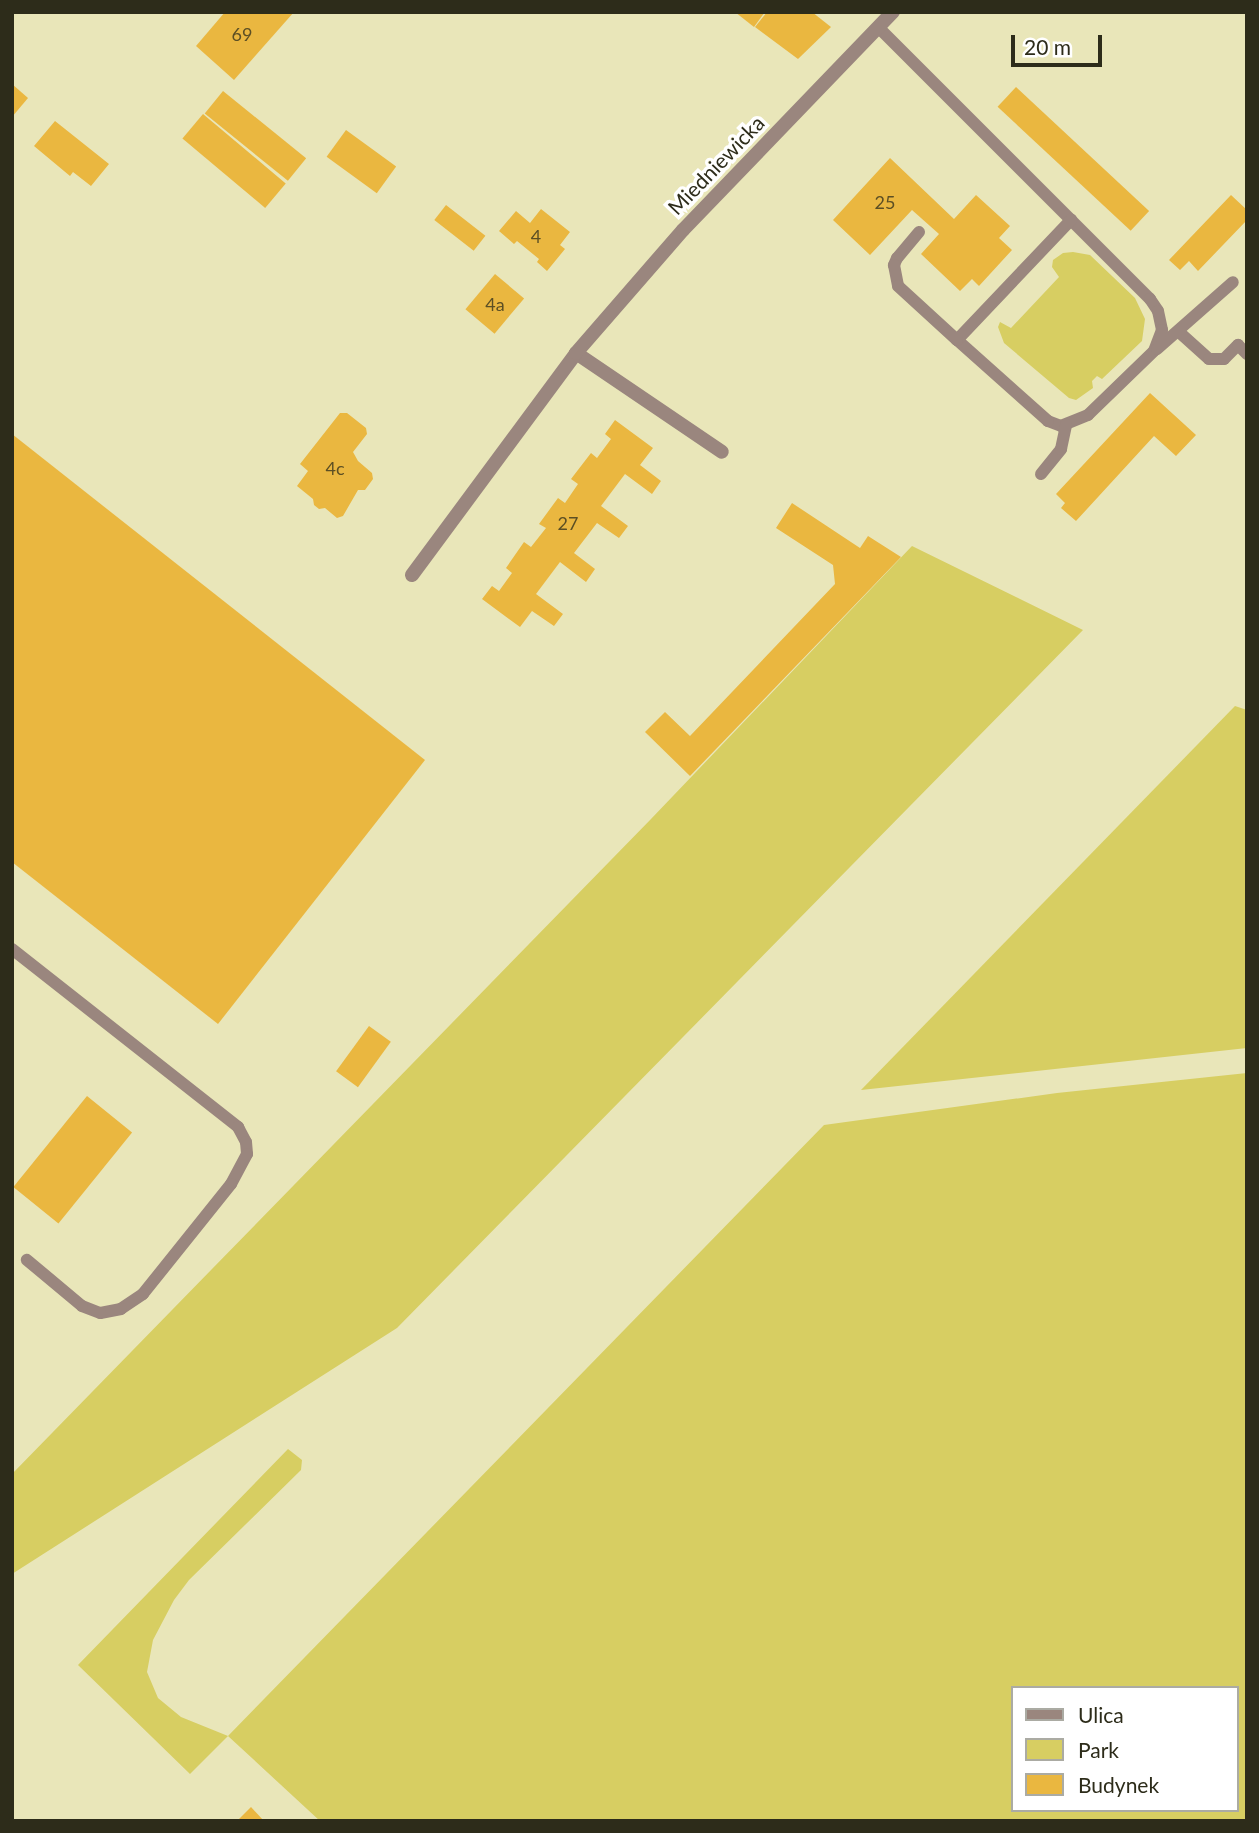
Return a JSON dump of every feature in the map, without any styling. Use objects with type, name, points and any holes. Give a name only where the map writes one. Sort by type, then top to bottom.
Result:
[{"type":"street","name":"Miedniewicka","points":[[412,575],[576,352],[683,230],[892,12]]},
{"type":"street","points":[[576,352],[722,452]]},
{"type":"lane","points":[[878,27],[1154,305],[1161,317],[1162,330],[1154,351]]},
{"type":"lane","points":[[957,340],[1071,220]]},
{"type":"lane","points":[[919,232],[894,265],[898,286],[1048,421],[1066,425],[1088,415],[1154,351],[1179,332],[1233,282]]},
{"type":"lane","points":[[1179,332],[1212,360],[1224,359],[1238,345],[1247,354]]},
{"type":"lane","points":[[1041,474],[1061,449],[1066,425]]},
{"type":"lane","points":[[12,949],[238,1127],[246,1142],[247,1154],[231,1184],[143,1294],[121,1309],[100,1313],[82,1306],[27,1260]]},
{"type":"green space","points":[[1063,253],[1090,255],[1135,298],[1145,319],[1142,341],[1102,379],[1097,376],[1092,381],[1093,388],[1076,400],[1069,398],[1004,343],[998,327],[1000,322],[1011,328],[1059,277],[1052,267],[1053,260]]},
{"type":"green space","points":[[912,546],[1083,630],[397,1328],[12,1574],[12,1474],[651,819]]},
{"type":"green space","points":[[1235,706],[1247,710],[1247,1048],[861,1090]]},
{"type":"green space","points":[[1247,1073],[1247,1821],[320,1821],[228,1736],[824,1125],[1057,1093]]},
{"type":"green space","points":[[288,1449],[302,1460],[301,1470],[189,1580],[174,1600],[153,1640],[147,1672],[158,1698],[181,1717],[228,1736],[190,1774],[78,1665]]},
{"type":"building","points":[[225,12],[294,12],[234,80],[196,46]]},
{"type":"building","points":[[735,12],[765,12],[754,27]]},
{"type":"building","points":[[767,12],[812,12],[831,27],[798,59],[755,27]]},
{"type":"building","points":[[12,84],[28,98],[12,117]]},
{"type":"building","points":[[1016,87],[1149,211],[1131,231],[998,107]]},
{"type":"building","points":[[223,91],[306,158],[288,181],[205,114]]},
{"type":"building","points":[[203,114],[286,183],[265,208],[182,139]]},
{"type":"building","points":[[55,121],[109,164],[91,186],[73,172],[70,176],[34,146]]},
{"type":"building","points":[[346,130],[396,166],[377,193],[327,157]]},
{"type":"building","points":[[890,158],[954,219],[976,195],[1010,226],[999,238],[1012,250],[979,286],[972,279],[960,291],[921,254],[939,234],[912,210],[870,255],[833,220]]},
{"type":"building","points":[[1231,195],[1247,210],[1247,220],[1198,271],[1189,261],[1180,270],[1169,260]]},
{"type":"building","points":[[446,205],[485,236],[474,251],[434,220]]},
{"type":"building","points":[[541,209],[570,232],[560,245],[565,249],[547,271],[537,262],[539,259],[517,241],[514,244],[499,231],[516,211],[530,223]]},
{"type":"building","points":[[495,274],[524,298],[495,334],[465,309]]},
{"type":"building","points":[[1150,393],[1196,435],[1176,456],[1154,436],[1076,521],[1061,508],[1065,503],[1056,494]]},
{"type":"building","points":[[340,413],[347,413],[366,428],[367,434],[353,452],[358,461],[372,473],[373,479],[365,490],[358,490],[343,516],[337,518],[325,508],[319,509],[314,505],[313,499],[297,486],[308,471],[300,464]]},
{"type":"building","points":[[615,420],[653,448],[640,465],[661,481],[652,494],[625,474],[601,506],[628,526],[619,538],[597,523],[574,553],[595,569],[586,582],[560,562],[536,594],[563,614],[554,626],[532,611],[520,627],[482,599],[492,586],[499,591],[512,573],[506,568],[524,542],[531,547],[546,528],[539,524],[558,498],[565,503],[578,484],[571,479],[591,453],[597,458],[611,439],[605,434]]},
{"type":"building","points":[[12,434],[425,760],[218,1024],[12,862]]},
{"type":"building","points":[[792,503],[860,548],[868,536],[901,557],[690,776],[645,732],[665,712],[690,736],[835,584],[833,565],[776,528]]},
{"type":"building","points":[[369,1026],[391,1042],[358,1087],[336,1071]]},
{"type":"building","points":[[87,1096],[132,1133],[58,1223],[13,1187]]},
{"type":"building","points":[[251,1807],[264,1821],[237,1821]]}]
